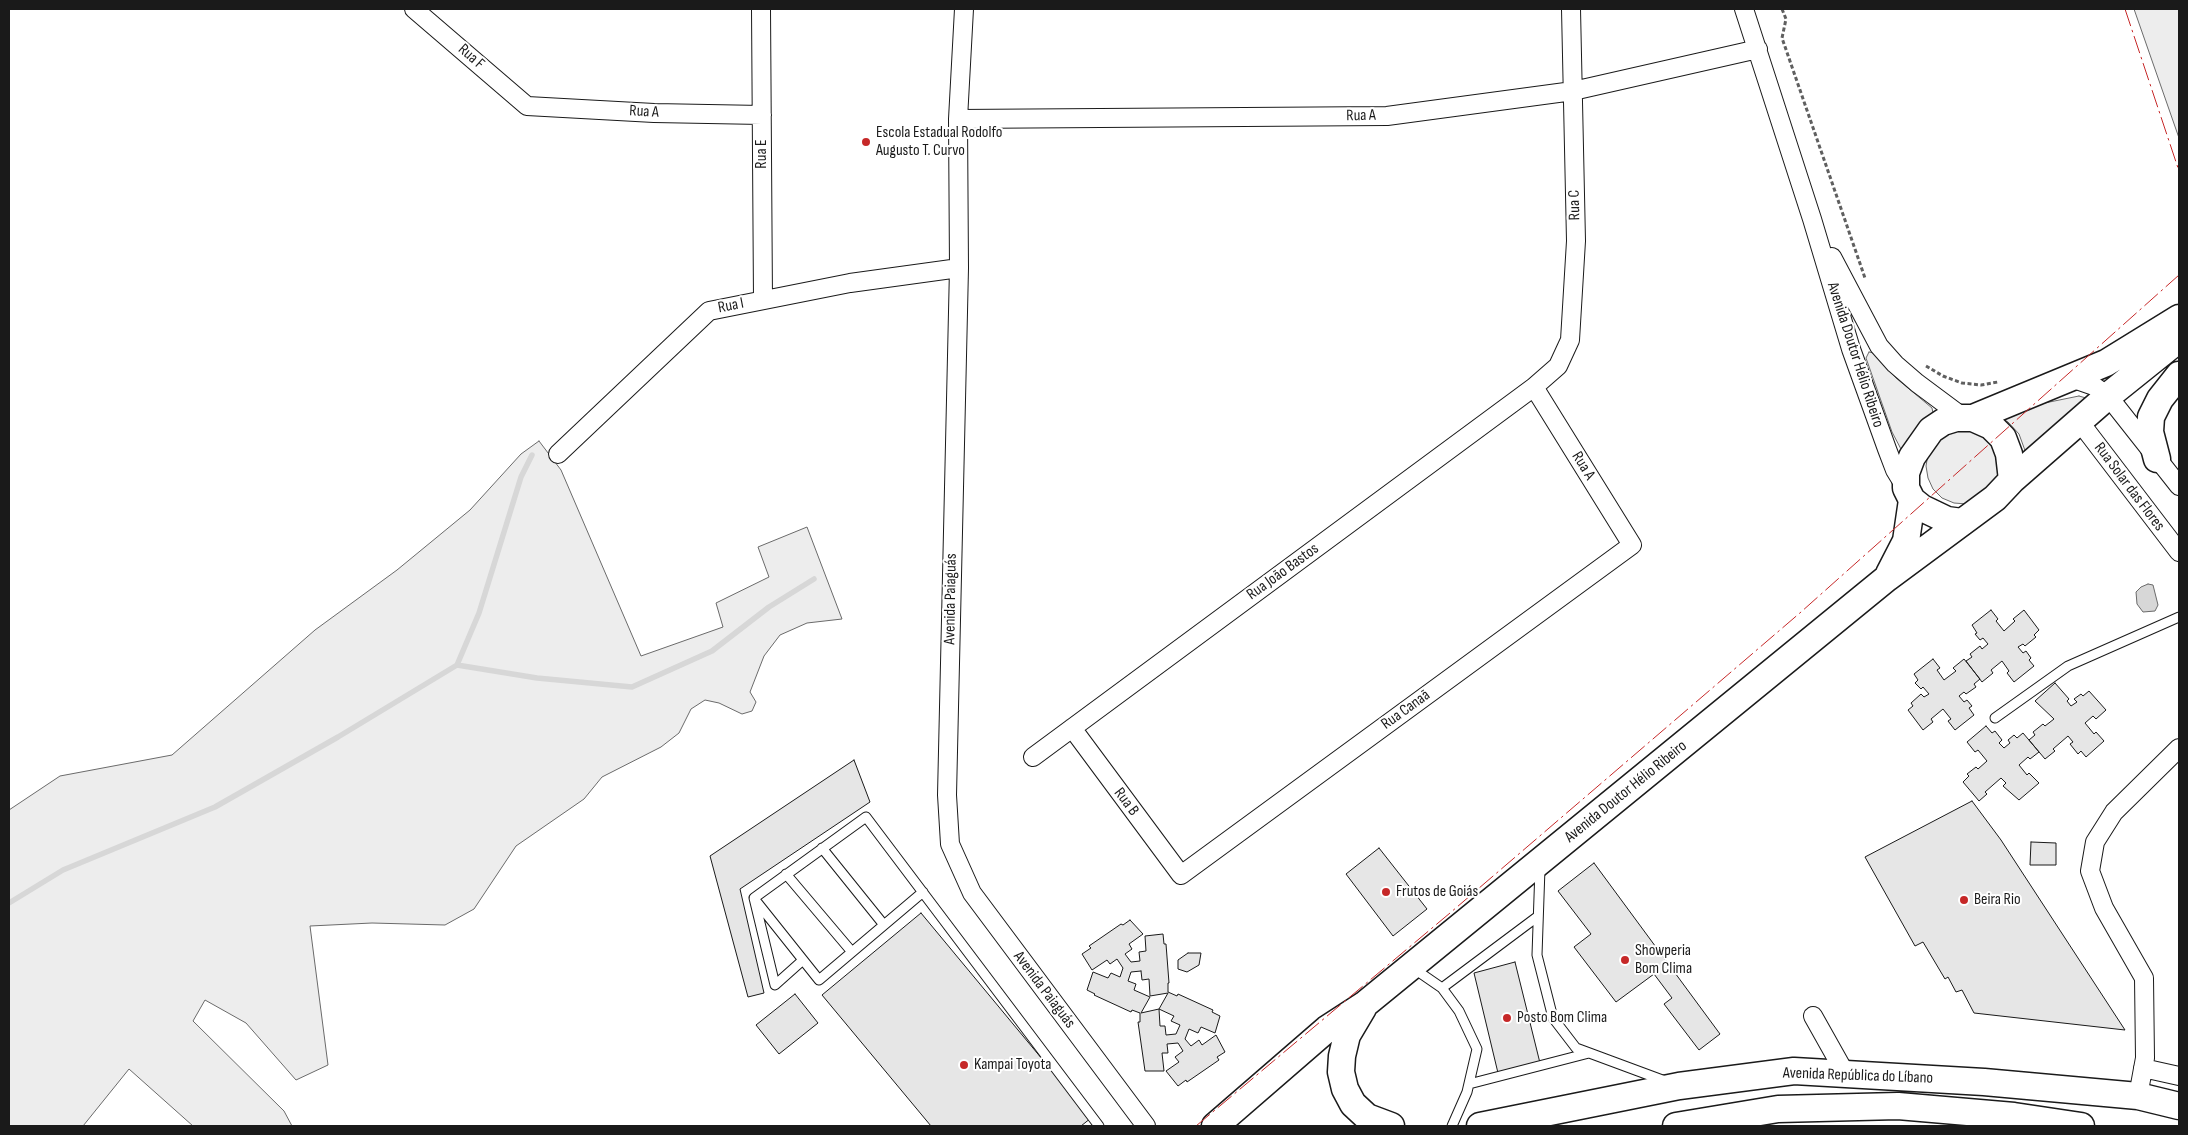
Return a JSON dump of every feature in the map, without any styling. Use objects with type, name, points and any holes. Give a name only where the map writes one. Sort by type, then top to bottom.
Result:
[{"type":"main road","name":"Avenida Doutor Hélio Ribeiro","points":[[1888,578],[1906,541],[1909,494],[1906,474],[1912,457],[1931,430],[1943,422],[1969,418],[2106,363],[2179,318]]},
{"type":"main road","name":"Avenida Doutor Hélio Ribeiro","points":[[1364,1005],[1888,578],[1995,498],[2012,480],[2079,421],[2179,338]]},
{"type":"main road","points":[[2157,459],[2150,432],[2151,417],[2160,399],[2179,375]]},
{"type":"main road","points":[[1969,418],[1991,426],[2003,438],[2009,454],[2012,480]]},
{"type":"main road","points":[[1909,494],[1935,515],[1962,522]]},
{"type":"main road","points":[[1364,1005],[1347,1035],[1342,1056],[1345,1088],[1352,1104],[1367,1117],[1391,1126]]},
{"type":"main road","points":[[1215,1126],[1328,1029],[1364,1005]]},
{"type":"main road","name":"Avenida República do Líbano","points":[[1480,1126],[1679,1086],[1794,1071],[1944,1078],[2138,1096],[2179,1106]]},
{"type":"main road","name":"Avenida República do Líbano","points":[[1676,1126],[1898,1106],[2014,1116],[2081,1126]]},
{"type":"street","name":"Rua F","points":[[414,9],[527,106]]},
{"type":"street","name":"Rua E","points":[[761,9],[763,300]]},
{"type":"street","name":"Avenida Paiaguás","points":[[964,9],[958,119],[959,268],[947,795],[950,844],[972,893],[1146,1126]]},
{"type":"street","name":"Rua C","points":[[1534,387],[1558,366],[1570,340],[1576,241],[1571,9]]},
{"type":"street","name":"Avenida Doutor Hélio Ribeiro","points":[[1744,9],[1812,219],[1854,358],[1890,456],[1909,494]]},
{"type":"street","name":"Rua A","points":[[958,119],[1387,116],[1573,91],[1758,49]]},
{"type":"street","name":"Rua A","points":[[527,106],[654,113],[762,115]]},
{"type":"street","name":"Avenida Doutor Hélio Ribeiro","points":[[1812,219],[1879,346],[1895,364],[1917,383],[1969,418]]},
{"type":"street","name":"Rua I","points":[[558,454],[709,311],[850,282],[959,268]]},
{"type":"street","points":[[2071,378],[2094,386],[2108,396],[2179,486]]},
{"type":"street","name":"Rua A","points":[[1534,387],[1632,545]]},
{"type":"street","name":"Rua João Bastos","points":[[1033,757],[1534,387]]},
{"type":"street","name":"Rua Solar das Flores","points":[[2079,421],[2179,552]]},
{"type":"street","name":"Rua Canaã","points":[[1181,875],[1632,545]]},
{"type":"street","name":"Rua B","points":[[1072,728],[1181,875]]},
{"type":"street","points":[[2138,1096],[2145,1058],[2144,978],[2104,908],[2090,871],[2095,842],[2114,812],[2179,748]]},
{"type":"street","points":[[1814,1016],[1845,1073]]},
{"type":"street","points":[[2143,1068],[2179,1076]]},
{"type":"lane","points":[[1995,718],[2068,666],[2179,617]]},
{"type":"lane","points":[[754,898],[866,816],[1098,1126]]},
{"type":"lane","points":[[822,848],[884,925]]},
{"type":"lane","points":[[1541,860],[1536,955],[1553,1018],[1576,1048],[1679,1086]]},
{"type":"lane","points":[[786,874],[852,952]]},
{"type":"lane","points":[[754,898],[819,980],[923,892]]},
{"type":"lane","points":[[754,898],[775,985],[803,960]]},
{"type":"lane","points":[[1442,988],[1537,917]]},
{"type":"lane","points":[[1410,966],[1442,988],[1459,1011],[1476,1049],[1468,1084],[1452,1126]]},
{"type":"lane","points":[[1468,1084],[1589,1053]]},
{"type":"path","points":[[1782,9],[1786,19],[1782,38],[1866,281]]},
{"type":"path","points":[[1923,364],[1944,376],[1962,383],[1981,385],[2001,381]]},
{"type":"shaded area","points":[[2134,9],[2179,9],[2179,138]]},
{"type":"shaded area","points":[[1869,352],[1874,353],[1896,378],[1932,408],[1933,413],[1907,440],[1902,451],[1892,432],[1866,358]]},
{"type":"shaded area","points":[[2079,396],[2086,398],[2088,403],[2027,456],[2019,434],[2003,419],[2030,406]]},
{"type":"shaded area","points":[[1965,428],[1987,436],[2000,457],[1998,483],[1967,504],[1954,503],[1942,498],[1933,489],[1928,478],[1926,466],[1928,454],[1942,435]]},
{"type":"shaded area","points":[[539,441],[561,470],[641,656],[723,627],[716,603],[769,577],[758,547],[807,527],[842,619],[807,623],[780,635],[764,656],[750,692],[756,702],[752,711],[742,714],[719,703],[705,700],[691,709],[679,733],[661,747],[602,777],[584,799],[516,846],[474,909],[445,925],[372,923],[310,926],[328,1065],[296,1080],[246,1023],[205,1000],[193,1021],[284,1111],[292,1126],[193,1126],[129,1069],[83,1126],[9,1126],[9,810],[60,776],[172,755],[315,630],[397,570],[470,510],[521,454]]},
{"type":"shaded area","points":[[2148,584],[2153,585],[2158,605],[2155,611],[2143,612],[2137,604],[2136,592]]},
{"type":"building","points":[[1991,610],[1998,619],[1996,621],[2004,631],[2015,621],[2013,619],[2024,610],[2039,630],[2034,635],[2036,637],[2025,646],[2023,644],[2018,647],[2023,653],[2026,651],[2031,658],[2029,660],[2034,666],[2014,682],[2007,673],[2009,671],[2002,661],[1991,670],[1993,673],[1982,682],[1966,661],[1972,657],[1970,654],[1980,646],[1982,649],[1988,644],[1983,638],[1980,640],[1975,634],[1977,633],[1972,625]]},
{"type":"building","points":[[1933,659],[1940,668],[1937,670],[1944,680],[1956,671],[1953,668],[1964,659],[1980,679],[1974,684],[1976,687],[1966,694],[1964,692],[1959,696],[1964,702],[1967,700],[1972,706],[1969,708],[1974,715],[1955,730],[1948,721],[1951,719],[1943,709],[1931,719],[1933,722],[1923,730],[1908,710],[1913,706],[1911,703],[1921,694],[1924,697],[1929,694],[1923,687],[1921,689],[1915,683],[1918,680],[1914,674]]},
{"type":"building","points":[[2055,683],[2069,699],[2067,701],[2071,706],[2077,702],[2074,699],[2081,694],[2083,696],[2089,691],[2106,710],[2096,719],[2093,716],[2085,723],[2094,734],[2096,732],[2104,741],[2086,757],[2081,751],[2078,754],[2070,744],[2073,742],[2068,736],[2045,759],[2029,740],[2035,735],[2033,732],[2043,724],[2045,726],[2054,719],[2035,701]]},
{"type":"building","points":[[1986,726],[1992,733],[1995,731],[2002,740],[1999,743],[2004,748],[2010,743],[2008,740],[2014,735],[2017,738],[2023,733],[2039,752],[2030,759],[2028,757],[2019,765],[2027,775],[2029,773],[2039,783],[2019,800],[2003,786],[2006,783],[2001,778],[1985,792],[1987,794],[1979,801],[1963,782],[1969,776],[1967,774],[1976,767],[1978,769],[1987,761],[1978,750],[1975,752],[1967,742]]},
{"type":"building","points":[[854,760],[870,802],[740,889],[764,993],[748,997],[710,856]]},
{"type":"building","name":"Beira Rio","points":[[1972,801],[2001,840],[2125,1030],[1974,1013],[1962,990],[1956,992],[1948,977],[1945,979],[1923,942],[1915,946],[1865,857]]},
{"type":"building","points":[[2031,842],[2056,843],[2056,865],[2030,865]]},
{"type":"building","name":"Frutos de Goiás","points":[[1379,848],[1427,909],[1393,936],[1346,874]]},
{"type":"building","name":"Showperia Bom Clima","points":[[1594,863],[1720,1034],[1699,1050],[1664,1004],[1672,998],[1654,974],[1616,1002],[1574,947],[1591,934],[1558,891]]},
{"type":"building","name":"Kampai Toyota","points":[[921,913],[1091,1118],[1081,1126],[931,1126],[822,995]]},
{"type":"building","points":[[1130,920],[1143,934],[1129,944],[1132,949],[1125,954],[1131,962],[1140,961],[1139,952],[1146,951],[1145,936],[1163,934],[1164,944],[1166,944],[1168,992],[1177,996],[1178,994],[1213,1010],[1212,1012],[1220,1016],[1215,1033],[1201,1027],[1198,1033],[1189,1029],[1185,1039],[1191,1046],[1199,1040],[1202,1045],[1216,1035],[1225,1052],[1217,1057],[1219,1060],[1178,1086],[1166,1071],[1179,1062],[1175,1057],[1183,1051],[1178,1043],[1167,1044],[1168,1053],[1162,1053],[1164,1071],[1145,1071],[1138,1022],[1140,1022],[1140,1013],[1132,1010],[1131,1012],[1087,990],[1093,972],[1108,978],[1111,973],[1120,977],[1123,968],[1117,959],[1110,964],[1107,960],[1092,970],[1082,954],[1091,948],[1089,946],[1121,924],[1123,925]],"holes":[[[1141,971],[1142,980],[1149,979],[1150,996],[1168,993],[1159,1009],[1141,1013],[1150,997],[1134,990],[1136,984],[1128,981],[1131,972]],[[1159,1009],[1174,1016],[1171,1021],[1180,1025],[1176,1034],[1166,1035],[1165,1026],[1160,1026]]]},
{"type":"building","points":[[1188,953],[1201,953],[1199,965],[1187,972],[1178,969],[1178,960]]},
{"type":"building","name":"Posto Bom Clima","points":[[1515,962],[1540,1063],[1498,1073],[1474,973]]},
{"type":"building","points":[[795,994],[818,1023],[779,1054],[756,1025]]},
{"type":"waterway","points":[[457,665],[479,613],[521,477],[532,455]]},
{"type":"waterway","points":[[9,903],[63,870],[215,807],[338,737],[457,665],[537,678],[632,687],[712,651],[769,607],[814,579]]},
{"type":"power","points":[[2125,9],[2179,171]]},
{"type":"power","points":[[1196,1126],[1450,913],[1801,612],[2179,275]]},
{"type":"place","name":"Escola Estadual Rodolfo Augusto T. Curvo","points":[[866,142]]},
{"type":"place","name":"Frutos de Goiás","points":[[1386,892]]},
{"type":"place","name":"Beira Rio","points":[[1964,900]]},
{"type":"place","name":"Showperia Bom Clima","points":[[1625,960]]},
{"type":"place","name":"Posto Bom Clima","points":[[1507,1018]]},
{"type":"place","name":"Kampai Toyota","points":[[964,1065]]}]
